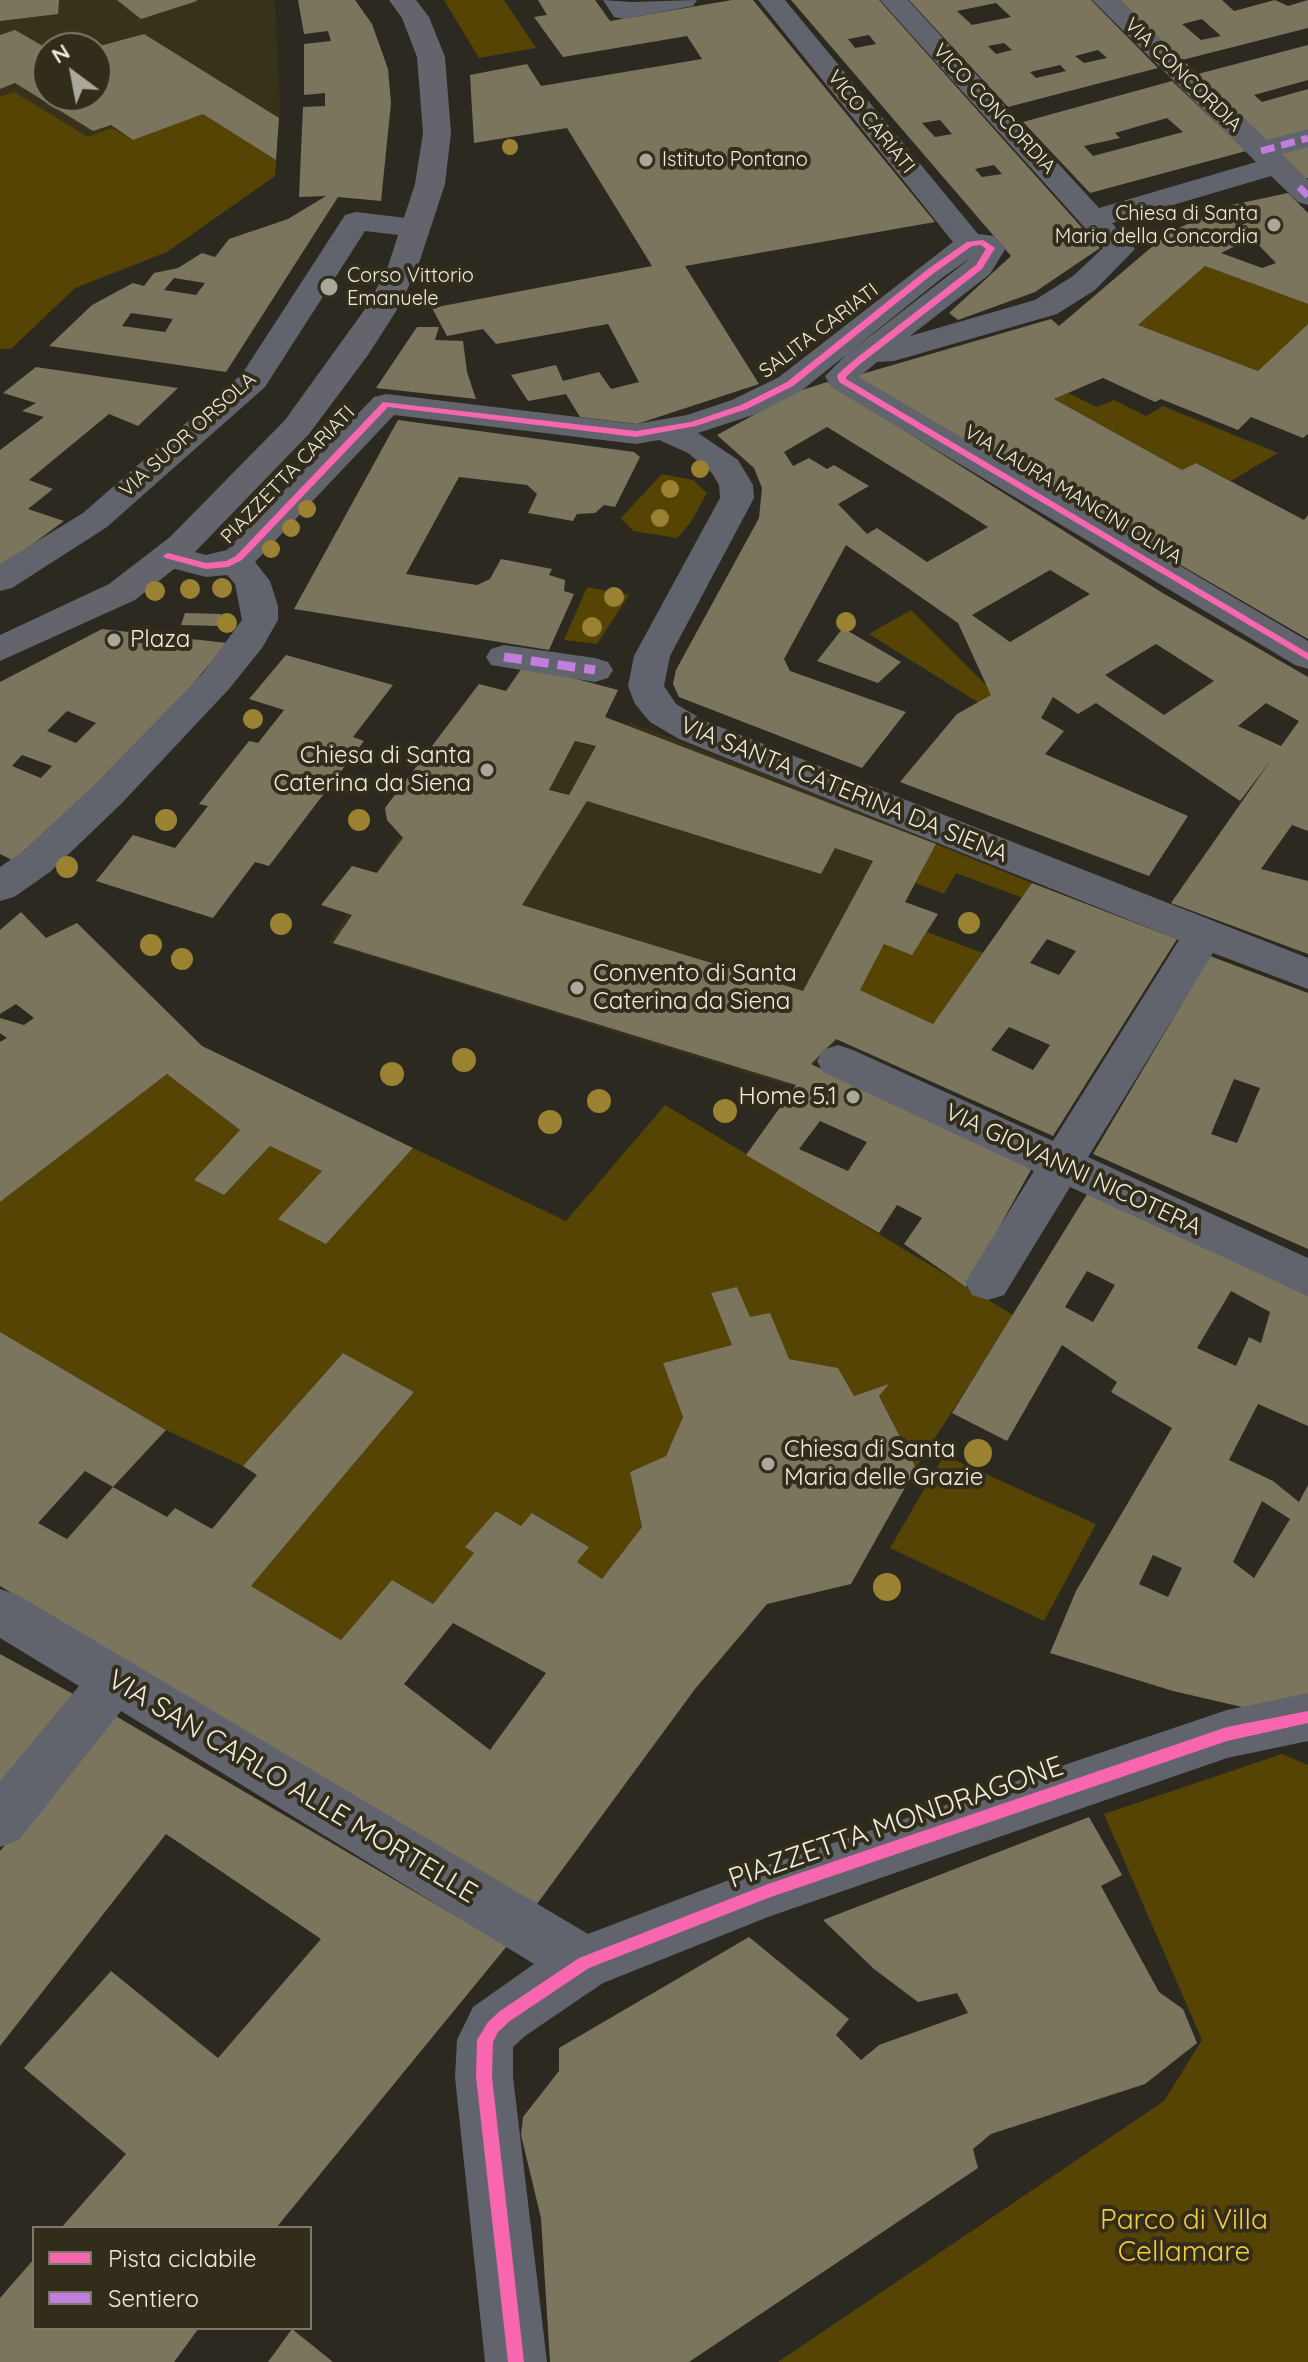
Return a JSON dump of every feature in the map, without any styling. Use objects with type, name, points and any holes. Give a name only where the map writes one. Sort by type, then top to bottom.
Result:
[{"type":"main road","points":[[0,649],[105,602],[168,556],[253,475],[329,386],[384,305],[415,228],[433,166],[437,105],[431,57],[425,37],[402,0]]},
{"type":"street","points":[[616,0],[624,11],[684,0]]},
{"type":"street","name":"VICO CARIATI","points":[[771,0],[970,244]]},
{"type":"street","name":"VICO CONCORDIA","points":[[893,0],[1096,218]]},
{"type":"street","name":"VIA CONCORDIA","points":[[1105,0],[1305,190]]},
{"type":"street","points":[[1096,218],[1269,158],[1308,138]]},
{"type":"street","name":"SALITA CARIATI","points":[[857,362],[1046,307],[1119,253],[1120,249],[1096,218]]},
{"type":"street","name":"VIA SUOR ORSOLA","points":[[0,580],[95,520],[254,380],[356,221],[415,228]]},
{"type":"street","name":"SALITA CARIATI","points":[[386,404],[610,432],[664,430],[744,407],[790,384],[879,310],[970,244],[983,242],[990,245],[979,267],[857,362]]},
{"type":"street","name":"VIA LAURA MANCINI OLIVA","points":[[857,362],[841,376],[842,380],[1308,657]]},
{"type":"street","name":"PIAZZETTA CARIATI","points":[[168,556],[206,566],[234,561],[386,404]]},
{"type":"street","name":"VIA SANTA CATERINA DA SIENA","points":[[664,430],[700,446],[720,461],[733,476],[737,498],[652,656],[646,686],[654,704],[663,713],[692,730],[1203,935],[1308,974]]},
{"type":"street","points":[[0,887],[36,862],[107,795],[216,681],[255,630],[252,581],[234,561]]},
{"type":"street","points":[[504,657],[595,670]]},
{"type":"street","points":[[988,1282],[1203,935]]},
{"type":"street","name":"VIA GIOVANNI NICOTERA","points":[[838,1061],[1308,1278]]},
{"type":"street","name":"VIA SAN CARLO ALLE MORTELLE","points":[[0,1611],[584,1963]]},
{"type":"street","points":[[0,1822],[114,1681]]},
{"type":"street","name":"PIAZZETTA MONDRAGONE","points":[[516,2362],[484,2077],[485,2040],[505,2016],[584,1963],[768,1891],[1227,1734],[1308,1717]]},
{"type":"shaded area","points":[[0,0],[275,0],[280,105],[275,176],[167,252],[75,288],[11,349],[0,349]]},
{"type":"shaded area","points":[[630,722],[937,841],[836,1041],[792,1087],[328,943],[399,838],[435,854],[512,845],[550,788],[575,742],[610,750]]},
{"type":"green space","points":[[444,0],[504,0],[536,48],[479,58]]},
{"type":"green space","points":[[14,92],[32,103],[32,112],[47,112],[88,137],[112,128],[133,140],[203,114],[276,160],[275,176],[167,252],[75,288],[11,349],[0,349],[0,97]]},
{"type":"green space","points":[[1205,266],[1308,304],[1308,324],[1258,371],[1138,325]]},
{"type":"green space","points":[[1068,393],[1097,407],[1114,400],[1146,416],[1163,406],[1278,453],[1231,481],[1197,463],[1182,470],[1054,399]]},
{"type":"green space","points":[[662,474],[693,480],[707,493],[691,522],[677,538],[633,531],[621,518]]},
{"type":"green space","points":[[587,587],[629,595],[597,644],[564,640]]},
{"type":"green space","points":[[911,610],[994,693],[979,703],[869,634]]},
{"type":"green space","points":[[936,844],[1032,883],[1023,898],[956,873],[944,894],[915,883]]},
{"type":"green space","points":[[927,932],[983,953],[933,1024],[860,990],[884,944],[912,954]]},
{"type":"green space","points":[[167,1074],[240,1130],[194,1180],[224,1195],[270,1146],[322,1171],[326,1244],[413,1148],[566,1221],[665,1105],[1013,1315],[916,1468],[879,1396],[887,1385],[854,1396],[838,1368],[789,1359],[750,1317],[711,1294],[732,1345],[663,1363],[683,1417],[666,1456],[630,1472],[642,1527],[602,1579],[577,1562],[589,1547],[533,1513],[521,1526],[496,1511],[465,1547],[474,1553],[433,1604],[392,1580],[341,1640],[251,1586],[414,1392],[343,1353],[243,1466],[166,1430],[0,1332],[0,1202]]},
{"type":"green space","points":[[944,1455],[1096,1524],[1044,1621],[890,1548]]},
{"type":"green space","name":"Parco di Villa Cellamare","points":[[1282,1754],[1308,1765],[1308,2362],[778,2362],[1164,2101],[1202,2040],[1104,1814]]},
{"type":"building","points":[[0,0],[59,0],[58,14],[0,21]]},
{"type":"building","points":[[117,0],[196,0],[197,1],[141,19]]},
{"type":"building","points":[[298,0],[355,0],[372,24],[388,69],[391,103],[381,201],[338,197],[226,372],[49,346],[92,305],[133,283],[144,286],[154,273],[178,268],[202,253],[215,257],[229,239],[288,219],[326,196],[299,197],[303,107],[325,106],[325,93],[304,95],[304,44],[331,41],[328,31],[304,34]],"holes":[[[174,278],[205,283],[196,295],[164,290]],[[131,313],[173,319],[165,332],[122,326]]]},
{"type":"building","points":[[538,0],[595,0],[610,21],[732,0],[753,0],[935,222],[685,266],[759,384],[637,424],[580,417],[566,394],[528,401],[511,375],[556,365],[563,381],[599,372],[611,389],[639,382],[608,324],[496,344],[483,329],[447,336],[432,308],[652,266],[567,128],[474,143],[470,75],[527,64],[541,86],[702,59],[687,36],[563,57],[534,17],[547,15]]},
{"type":"building","points":[[791,0],[879,0],[1100,248],[1035,292],[958,320],[949,313],[1011,256]],"holes":[[[869,35],[876,44],[855,48],[848,39]],[[940,120],[952,134],[935,137],[922,123]],[[994,165],[1002,174],[982,177],[975,169]]]},
{"type":"building","points":[[909,0],[1091,0],[1158,68],[1008,107]],"holes":[[[996,3],[1011,17],[972,25],[957,11]],[[1004,43],[1012,50],[996,54],[988,46]],[[1098,50],[1107,58],[1084,63],[1075,56]],[[1060,65],[1066,71],[1036,78],[1030,72]]]},
{"type":"building","points":[[1120,0],[1222,0],[1234,11],[1275,0],[1288,6],[1308,0],[1308,28],[1182,60]],"holes":[[[1202,19],[1221,36],[1201,40],[1182,24]]]},
{"type":"building","points":[[15,30],[32,40],[32,93],[15,83],[0,89],[0,35]]},
{"type":"building","points":[[144,34],[279,118],[276,160],[203,114],[133,140],[111,125],[93,131],[62,112],[112,112],[112,43]]},
{"type":"building","points":[[1308,45],[1308,80],[1254,95],[1262,102],[1308,89],[1308,131],[1267,142],[1194,75]]},
{"type":"building","points":[[1172,81],[1246,151],[1090,193],[1023,122]],"holes":[[[1167,118],[1183,132],[1093,156],[1084,146],[1120,138],[1115,133]]]},
{"type":"building","points":[[1308,143],[1308,178],[1304,179],[1275,152]]},
{"type":"building","points":[[1288,193],[1308,213],[1308,304],[1205,266],[1138,325],[1258,371],[1308,324],[1308,434],[1303,438],[1251,417],[1238,430],[1161,399],[1155,402],[1103,378],[1054,399],[1182,470],[1196,463],[1304,520],[1308,515],[1308,639],[855,376],[1051,319],[1059,326],[1167,234],[1222,207]],"holes":[[[1252,238],[1276,263],[1262,268],[1221,253]]]},
{"type":"building","points":[[417,327],[439,327],[435,340],[463,341],[467,372],[476,399],[376,388]]},
{"type":"building","points":[[36,367],[178,388],[138,426],[109,414],[29,480],[53,489],[28,509],[64,521],[0,568],[0,450],[44,417],[22,411],[36,403],[3,393]]},
{"type":"building","points":[[827,382],[1161,592],[1308,677],[1308,831],[1292,825],[1261,869],[1308,881],[1308,954],[1171,903],[1271,760],[1240,801],[1096,703],[1078,714],[1053,697],[1041,718],[1064,731],[1045,754],[1188,816],[1149,876],[900,782],[957,714],[991,695],[958,623],[846,545],[784,659],[790,671],[906,712],[862,768],[679,697],[673,684],[676,670],[759,518],[762,488],[754,468],[717,435],[796,392]],"holes":[[[827,427],[988,527],[927,562],[877,528],[867,534],[838,504],[869,486],[834,465],[827,469],[809,458],[793,466],[784,452]],[[1050,570],[1090,594],[1010,642],[972,615]],[[1156,644],[1214,681],[1164,715],[1105,675]],[[1266,703],[1299,721],[1281,746],[1238,726]]]},
{"type":"building","points":[[398,420],[634,452],[640,457],[615,507],[604,505],[595,513],[577,514],[573,521],[528,513],[537,494],[527,485],[459,477],[406,574],[477,585],[490,579],[501,559],[552,569],[549,575],[565,580],[564,591],[574,594],[549,650],[294,609]]},
{"type":"building","points":[[185,613],[221,614],[218,626],[181,625]]},
{"type":"building","points":[[843,628],[901,662],[878,683],[817,661]]},
{"type":"building","points":[[102,629],[227,643],[177,703],[87,796],[16,862],[0,854],[0,682]],"holes":[[[67,711],[96,723],[76,743],[47,731]],[[22,755],[52,766],[41,778],[12,766]]]},
{"type":"building","points":[[286,655],[393,685],[353,737],[364,741],[269,866],[255,862],[213,918],[96,881],[133,835],[175,848],[208,806],[199,804],[249,741],[258,743],[284,710],[249,699]]},
{"type":"building","points":[[524,665],[618,690],[605,717],[936,844],[905,902],[938,914],[912,955],[884,944],[860,990],[933,1024],[1032,883],[1177,939],[1053,1136],[836,1039],[811,1064],[1032,1168],[966,1287],[904,1244],[922,1218],[897,1205],[879,1233],[746,1155],[796,1085],[333,943],[352,915],[321,905],[352,866],[377,873],[403,838],[387,820],[385,808],[479,684],[506,691]],"holes":[[[575,741],[596,746],[569,795],[549,790]],[[587,801],[821,874],[835,848],[873,861],[803,991],[522,905]],[[1047,939],[1076,951],[1059,975],[1030,963]],[[1009,1027],[1050,1045],[1033,1070],[991,1050]],[[820,1121],[867,1142],[848,1171],[799,1149]]]},
{"type":"building","points":[[21,912],[46,938],[77,923],[202,1046],[413,1148],[326,1244],[278,1219],[322,1171],[270,1146],[224,1195],[194,1180],[240,1130],[167,1074],[0,1202],[0,1042],[7,1038],[0,1033],[0,1018],[24,1025],[34,1018],[16,1004],[0,1014],[0,930]]},
{"type":"building","points":[[1210,956],[1308,993],[1308,1249],[1093,1154]],"holes":[[[1234,1079],[1260,1088],[1237,1143],[1211,1134]]]},
{"type":"building","points":[[1089,1191],[1308,1296],[1308,1426],[1258,1404],[1229,1460],[1273,1481],[1299,1502],[1308,1485],[1308,1703],[1255,1710],[1173,1691],[1050,1653],[1076,1591],[1172,1428],[1111,1392],[1117,1382],[1062,1345],[1007,1441],[952,1413]],"holes":[[[1087,1271],[1115,1285],[1093,1322],[1065,1307]],[[1231,1291],[1270,1312],[1261,1343],[1249,1337],[1236,1366],[1197,1348]],[[1262,1501],[1290,1519],[1254,1578],[1233,1562]],[[1153,1555],[1182,1568],[1168,1597],[1139,1584]]]},
{"type":"building","points":[[737,1287],[750,1317],[770,1313],[789,1359],[838,1368],[854,1396],[889,1384],[879,1396],[916,1468],[851,1584],[767,1604],[695,1689],[534,1908],[0,1586],[0,1332],[166,1430],[113,1487],[167,1517],[175,1508],[212,1529],[257,1475],[243,1466],[343,1353],[414,1392],[251,1586],[341,1640],[392,1580],[433,1604],[474,1553],[465,1547],[496,1511],[521,1526],[532,1513],[589,1547],[577,1562],[602,1579],[642,1527],[630,1472],[666,1456],[683,1417],[663,1363],[732,1345],[711,1293]],"holes":[[[85,1471],[113,1487],[67,1539],[38,1523]],[[453,1623],[546,1673],[490,1750],[404,1684]]]},
{"type":"building","points":[[0,1654],[75,1695],[0,1789]]},
{"type":"building","points":[[114,1715],[507,1946],[278,2226],[63,2226],[126,2154],[24,2068],[111,1971],[218,2058],[321,1939],[166,1834],[0,2046],[0,1851]]},
{"type":"building","points":[[1089,1817],[1122,1875],[1101,1886],[1159,1992],[1183,2009],[1197,2043],[1145,2084],[991,2134],[973,2149],[978,2168],[689,2362],[550,2362],[541,2218],[521,2135],[523,2117],[559,2071],[559,2048],[749,1937],[849,2019],[836,2035],[861,2060],[879,2045],[968,2013],[957,1993],[918,2002],[874,1969],[823,1920]]},
{"type":"building","points":[[32,2261],[32,2330],[198,2330],[174,2362],[0,2362],[0,2298]]},
{"type":"building","points":[[293,2330],[333,2362],[268,2362]]},
{"type":"marked path","points":[[1261,151],[1308,138]]},
{"type":"marked path","points":[[1299,187],[1308,196]]},
{"type":"marked path","points":[[504,657],[595,670]]},
{"type":"cycle path","points":[[168,556],[206,566],[228,564],[239,558],[386,404],[636,434],[693,424],[744,407],[790,384],[931,271],[970,244],[983,242],[991,248],[979,267],[857,362],[841,376],[842,380],[1308,657]]},
{"type":"cycle path","points":[[516,2362],[484,2077],[485,2040],[505,2016],[584,1963],[768,1891],[1227,1734],[1308,1717]]},
{"type":"place","name":"Istituto Pontano","points":[[646,160]]},
{"type":"place","name":"Chiesa di Santa Maria della Concordia","points":[[1274,225]]},
{"type":"place","name":"Corso Vittorio Emanuele","points":[[329,287]]},
{"type":"place","name":"Plaza","points":[[114,640]]},
{"type":"place","name":"Chiesa di Santa Caterina da Siena","points":[[487,770]]},
{"type":"place","name":"Convento di Santa Caterina da Siena","points":[[577,988]]},
{"type":"place","name":"Home 5.1","points":[[853,1097]]},
{"type":"place","name":"Chiesa di Santa Maria delle Grazie","points":[[768,1464]]}]
